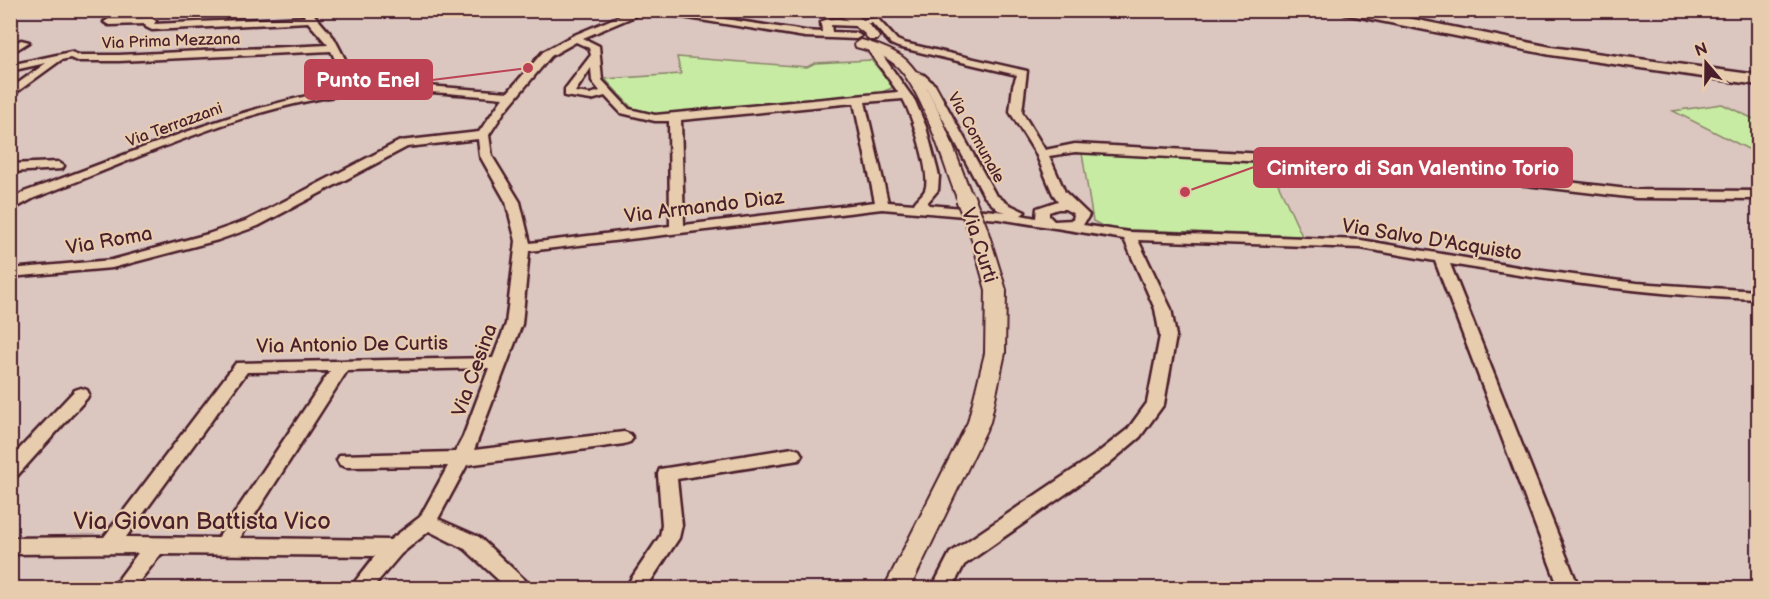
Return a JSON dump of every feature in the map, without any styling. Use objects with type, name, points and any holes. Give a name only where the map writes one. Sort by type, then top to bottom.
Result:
[{"type":"highway","points":[[1345,10],[1551,51],[1758,80]]},
{"type":"highway","points":[[1373,10],[1547,43],[1758,73]]},
{"type":"main road","name":"Via Curti","points":[[840,10],[865,37],[900,63],[908,72],[925,102],[979,232],[996,290],[995,353],[979,422],[897,588]]},
{"type":"street","points":[[821,10],[831,20],[865,37]]},
{"type":"street","points":[[483,135],[511,96],[547,54],[633,11],[831,36],[865,37]]},
{"type":"street","points":[[109,22],[151,21],[149,26],[152,27],[308,15],[329,38],[355,90]]},
{"type":"street","points":[[831,20],[824,24],[831,36]]},
{"type":"street","name":"Via Curti","points":[[923,205],[932,190],[933,176],[914,109],[906,94],[865,37],[874,20],[894,42],[901,45],[1023,73],[1018,86],[1016,112],[1042,154],[1052,203]]},
{"type":"street","points":[[575,38],[594,46],[597,81],[607,92],[625,111],[647,117],[675,117],[859,101],[906,94]]},
{"type":"street","points":[[10,51],[24,42]]},
{"type":"street","name":"Via Prima Mezzana","points":[[10,68],[71,55],[78,58],[119,58],[334,48]]},
{"type":"street","points":[[596,55],[569,93],[591,97],[607,92]]},
{"type":"street","points":[[10,94],[60,58]]},
{"type":"street","name":"Via Comunale","points":[[908,72],[920,77],[931,87],[990,196],[1004,207],[1020,212]]},
{"type":"street","name":"Via Terrazzani","points":[[10,207],[41,190],[267,109],[355,90],[415,88],[511,96]]},
{"type":"street","points":[[859,101],[886,205]]},
{"type":"street","points":[[675,117],[677,228]]},
{"type":"street","name":"Via Roma","points":[[10,273],[112,264],[213,237],[253,223],[404,144],[483,135]]},
{"type":"street","name":"Via Cesina","points":[[360,588],[394,548],[427,522],[471,437],[513,324],[524,248],[513,202],[486,156],[483,135]]},
{"type":"street","points":[[1042,154],[1075,148],[1285,159],[1499,178],[1636,194],[1758,195]]},
{"type":"street","points":[[10,168],[58,166],[41,190],[10,191]]},
{"type":"street","points":[[1049,223],[1042,217],[1052,203]]},
{"type":"street","points":[[999,215],[1052,203],[1078,213],[1099,232]]},
{"type":"street","name":"Via Armando Diaz","points":[[524,248],[677,228],[886,205],[923,205],[951,213],[999,215]]},
{"type":"street","points":[[999,215],[1064,226],[1078,223],[1078,213]]},
{"type":"street","name":"Via Salvo D'Acquisto","points":[[1064,226],[1129,236],[1361,244],[1535,274],[1635,287],[1758,296]]},
{"type":"street","points":[[942,588],[957,559],[1101,460],[1134,433],[1155,404],[1168,336],[1163,309],[1129,236]]},
{"type":"street","points":[[1440,256],[1569,588]]},
{"type":"street","name":"Via Antonio De Curtis","points":[[109,545],[242,367],[499,363]]},
{"type":"street","points":[[224,546],[342,365]]},
{"type":"street","points":[[10,471],[81,394]]},
{"type":"street","points":[[346,460],[459,459],[624,438]]},
{"type":"street","points":[[635,588],[669,538],[672,525],[667,474],[793,455]]},
{"type":"street","points":[[427,522],[472,543],[520,588]]},
{"type":"street","points":[[122,588],[156,545]]},
{"type":"street","name":"Via Giovan Battista Vico","points":[[10,546],[394,548]]},
{"type":"green space","points":[[677,57],[807,67],[815,63],[871,60],[894,87],[873,96],[658,115],[632,108],[605,79],[681,74]]},
{"type":"green space","points":[[1722,104],[1758,121],[1758,154],[1673,111]]},
{"type":"green space","points":[[1082,153],[1268,162],[1302,236],[1108,229],[1093,221]]},
{"type":"place","name":"Punto Enel","points":[[528,68]]},
{"type":"place","name":"Cimitero di San Valentino Torio","points":[[1185,192]]}]
